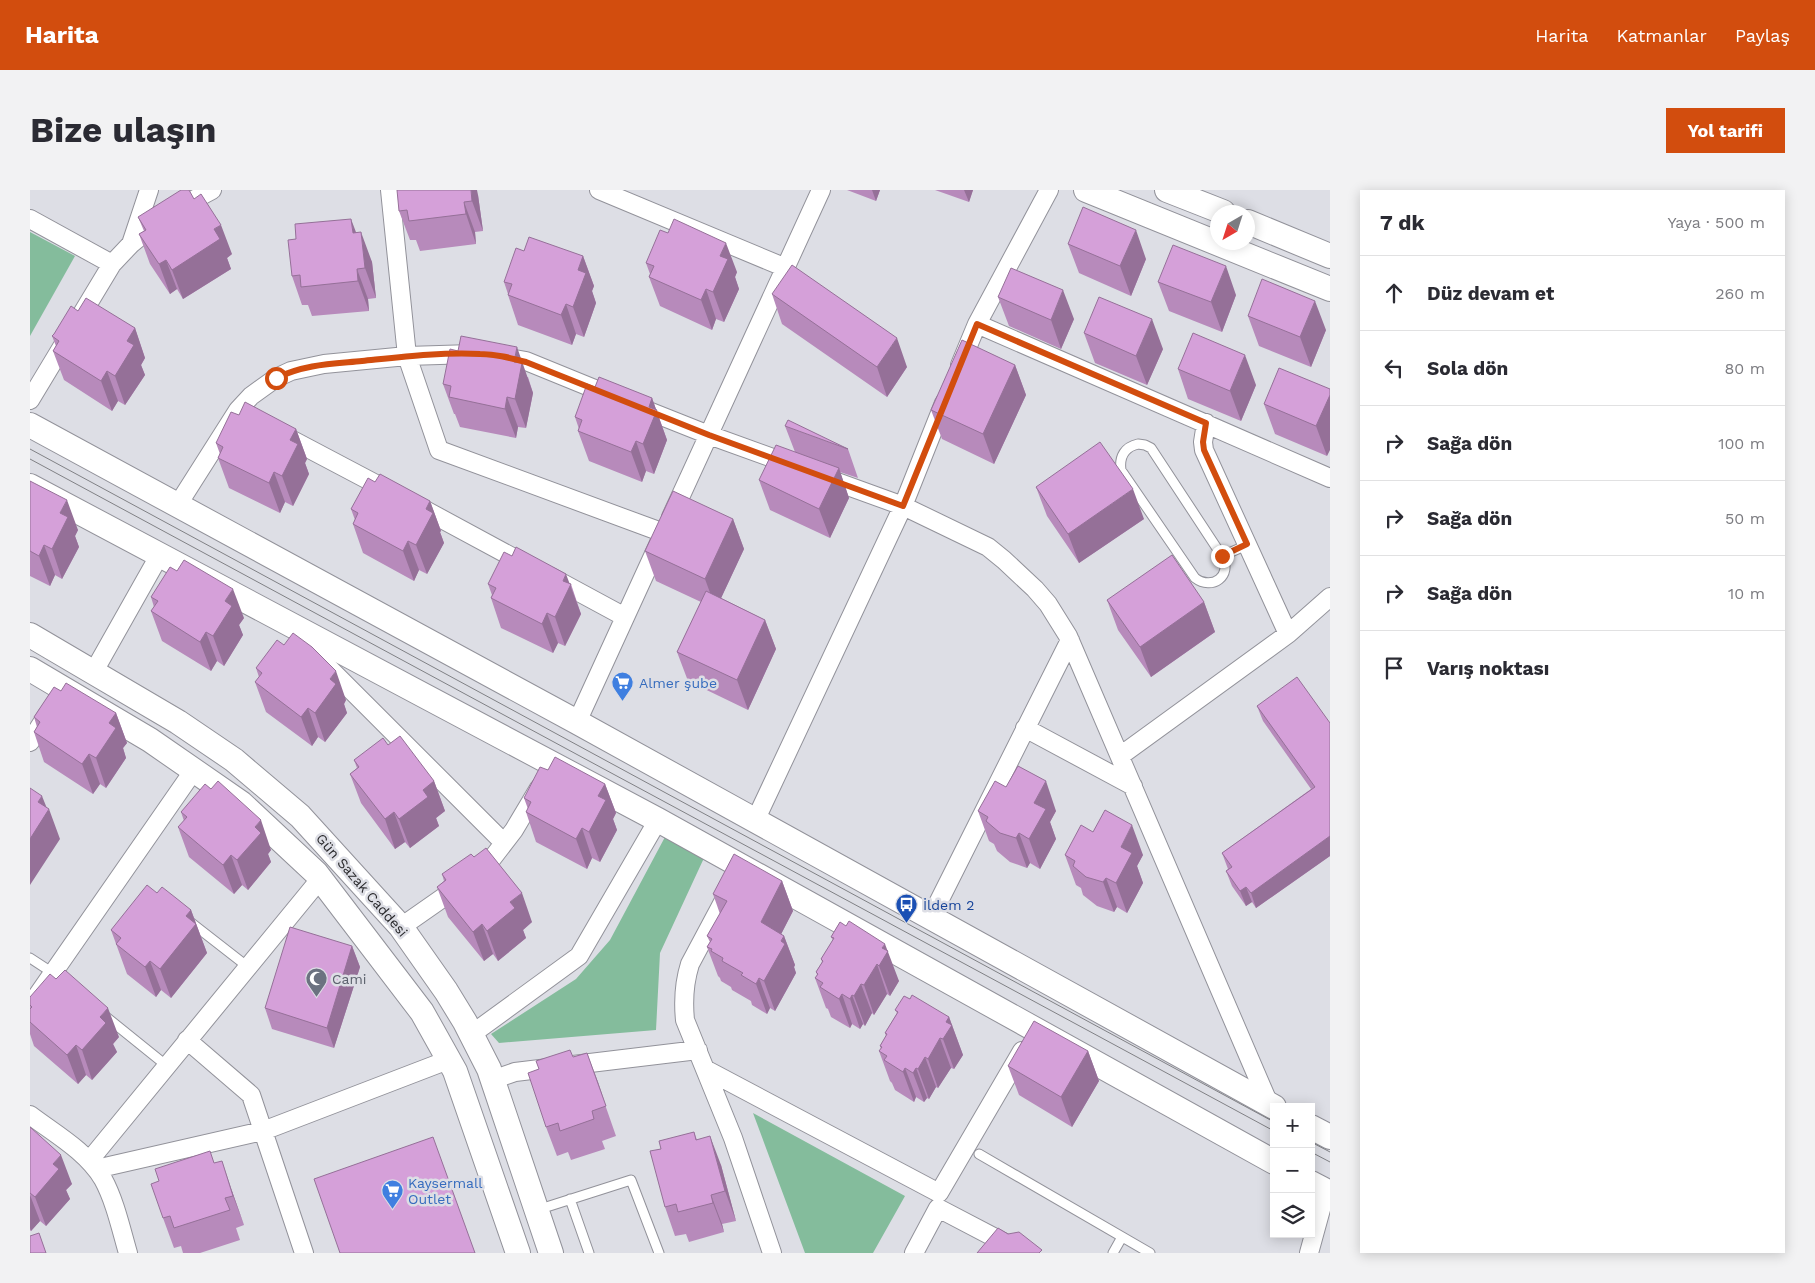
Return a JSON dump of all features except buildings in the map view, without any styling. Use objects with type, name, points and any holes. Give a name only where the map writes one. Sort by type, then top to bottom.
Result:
[{"type":"street","points":[[131,244],[149,190]]},
{"type":"street","points":[[30,400],[112,264],[131,244],[161,219],[212,190]]},
{"type":"street","points":[[390,190],[408,356],[439,450],[664,533]]},
{"type":"street","points":[[599,190],[786,268]]},
{"type":"street","points":[[577,722],[821,190]]},
{"type":"street","points":[[755,821],[903,506],[977,324],[1049,190]]},
{"type":"street","points":[[1086,190],[1330,289]]},
{"type":"street","points":[[1167,190],[1210,207]]},
{"type":"street","points":[[30,219],[112,264]]},
{"type":"street","points":[[1255,225],[1330,256]]},
{"type":"street","points":[[977,324],[1330,478]]},
{"type":"street","points":[[177,506],[238,410],[263,386],[292,371],[324,364],[408,356],[481,354],[526,362],[709,435],[903,506],[988,547],[1004,560],[1048,604],[1070,640],[1270,1103]]},
{"type":"street","points":[[238,410],[625,617]]},
{"type":"street","points":[[1206,423],[1203,442],[1204,450],[1288,634]]},
{"type":"street","points":[[30,425],[577,722],[1270,1104]]},
{"type":"street","points":[[30,486],[658,820],[1270,1160]]},
{"type":"street","points":[[93,673],[159,556]]},
{"type":"street","points":[[1120,756],[1288,634],[1330,597]]},
{"type":"street","points":[[282,621],[504,843]]},
{"type":"street","name":"Gün Sazak Caddesi","points":[[30,636],[206,740],[268,787],[300,816],[402,927],[446,991],[472,1034],[492,1080],[551,1253]]},
{"type":"street","points":[[930,917],[1070,640]]},
{"type":"street","name":"Gün Sazak Caddesi","points":[[30,669],[150,740],[241,803],[321,878],[422,1012],[455,1071],[518,1253]]},
{"type":"street","points":[[30,742],[64,689]]},
{"type":"street","points":[[1025,728],[1132,786]]},
{"type":"street","points":[[402,927],[484,869],[514,830],[553,764]]},
{"type":"street","points":[[30,1006],[194,770]]},
{"type":"street","points":[[472,1034],[579,956],[658,820]]},
{"type":"street","points":[[742,866],[695,952],[686,977],[685,1020],[733,1138],[772,1253]]},
{"type":"street","points":[[92,1165],[187,1040],[321,878]]},
{"type":"street","points":[[914,1253],[939,1201],[1035,1029]]},
{"type":"street","points":[[187,1040],[251,1095],[304,1253]]},
{"type":"street","points":[[492,1080],[515,1072],[698,1050]]},
{"type":"street","points":[[92,1165],[263,1131],[448,1060]]},
{"type":"street","points":[[705,1068],[939,1201],[1024,1253]]},
{"type":"street","points":[[30,1115],[92,1165],[108,1191],[128,1253]]},
{"type":"street","points":[[1315,1129],[1330,1137]]},
{"type":"street","points":[[1309,1253],[1322,1189]]},
{"type":"lane","points":[[1138,444],[1151,448],[1222,556],[1226,567],[1222,577],[1217,581],[1206,583],[1195,578],[1121,470],[1121,459],[1127,449],[1138,444]]},
{"type":"lane","points":[[1222,556],[1247,544]]},
{"type":"lane","points":[[180,914],[248,967]]},
{"type":"lane","points":[[30,958],[53,973]]},
{"type":"lane","points":[[96,1009],[167,1066]]},
{"type":"lane","points":[[979,1154],[1150,1253]]},
{"type":"lane","points":[[536,1210],[631,1180],[659,1253]]},
{"type":"lane","points":[[570,1199],[589,1253]]},
{"type":"lane","points":[[1113,1253],[1122,1237]]},
{"type":"green space","points":[[30,232],[75,256],[30,336]]},
{"type":"green space","points":[[665,837],[704,858],[660,953],[656,1030],[499,1043],[491,1034],[576,979],[610,940]]},
{"type":"green space","points":[[753,1113],[905,1196],[873,1253],[805,1253]]},
{"type":"tram line","points":[[30,449],[1270,1120]]},
{"type":"tram line","points":[[30,459],[1270,1129]]},
{"type":"tram line","points":[[1315,1144],[1330,1152]]},
{"type":"tram line","points":[[1315,1154],[1330,1162]]},
{"type":"place","name":"Almer şube","points":[[623,702]]},
{"type":"place","name":"İldem 2","points":[[907,924]]},
{"type":"place","name":"Cami","points":[[316,998]]},
{"type":"place","name":"Kaysermall Outlet","points":[[392,1210]]},
{"type":"route","points":[[276,378],[307,366],[408,356],[481,354],[504,357],[526,362],[709,435],[903,506],[977,324],[1206,423],[1203,442],[1204,450],[1247,544],[1222,556]]}]
